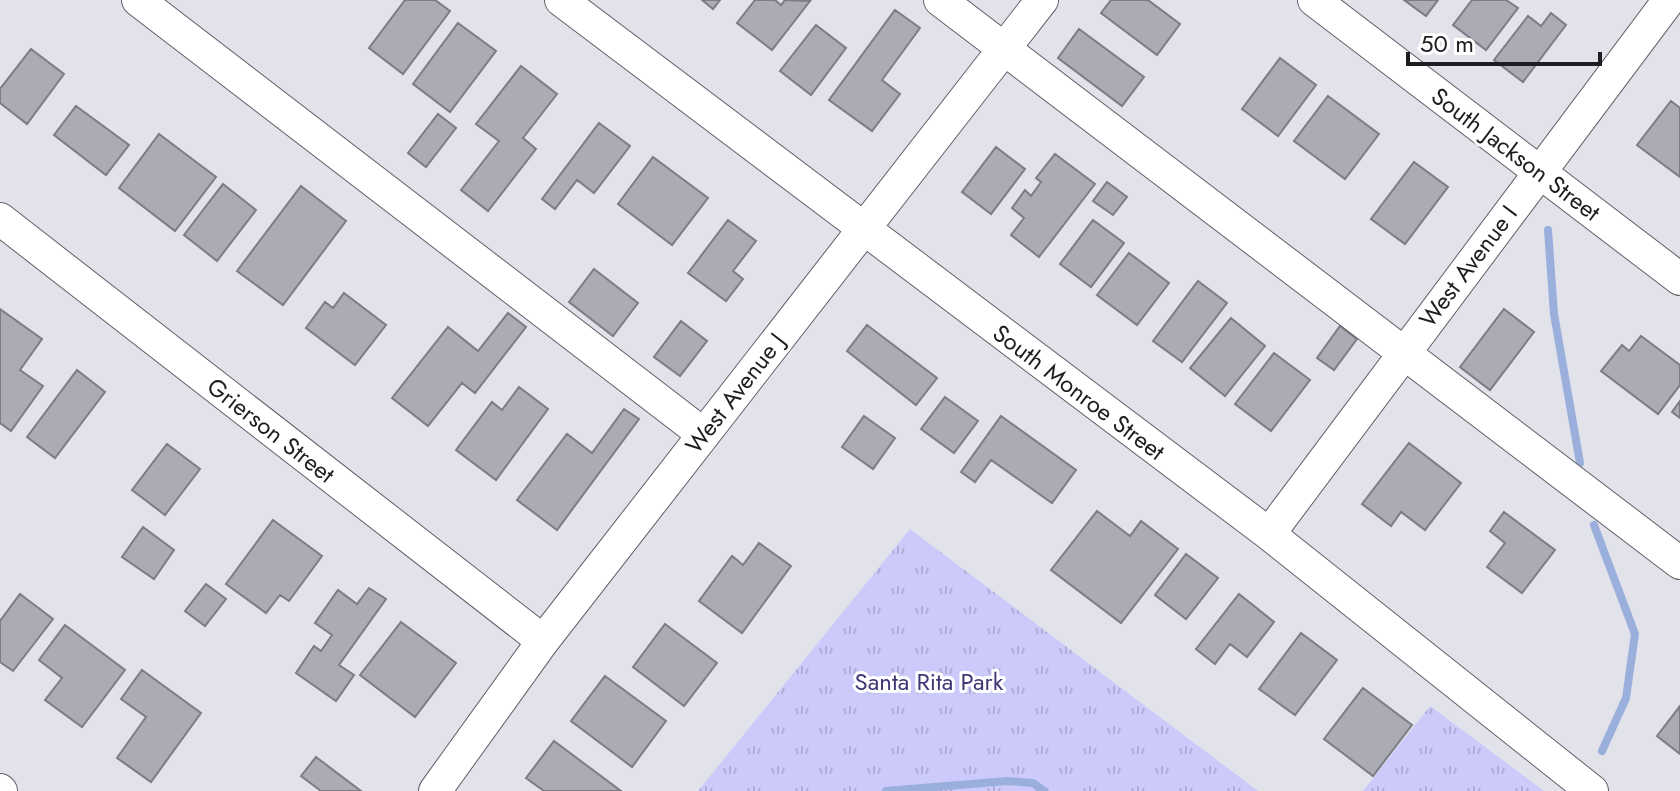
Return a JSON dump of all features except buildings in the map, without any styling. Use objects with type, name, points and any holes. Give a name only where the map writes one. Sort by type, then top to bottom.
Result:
[{"type":"street","points":[[138,0],[703,434]]},
{"type":"street","name":"South Monroe Street","points":[[561,0],[1269,534],[1592,791]]},
{"type":"street","points":[[940,0],[1680,563]]},
{"type":"street","name":"West Avenue J","points":[[435,791],[543,641],[1042,0]]},
{"type":"street","name":"South Jackson Street","points":[[1314,0],[1680,279]]},
{"type":"street","points":[[1671,0],[1680,5]]},
{"type":"street","name":"West Avenue I","points":[[1269,534],[1538,171],[1671,0]]},
{"type":"street","name":"Grierson Street","points":[[0,219],[543,641]]},
{"type":"green space","name":"Santa Rita Park","points":[[910,529],[1258,791],[698,791]]},
{"type":"green space","points":[[1430,706],[1544,791],[1363,791]]},
{"type":"waterway","points":[[1548,230],[1554,314],[1580,463]]},
{"type":"waterway","points":[[1594,525],[1635,634],[1626,698],[1602,751]]},
{"type":"waterway","points":[[886,791],[1007,781],[1033,783],[1044,791]]}]
